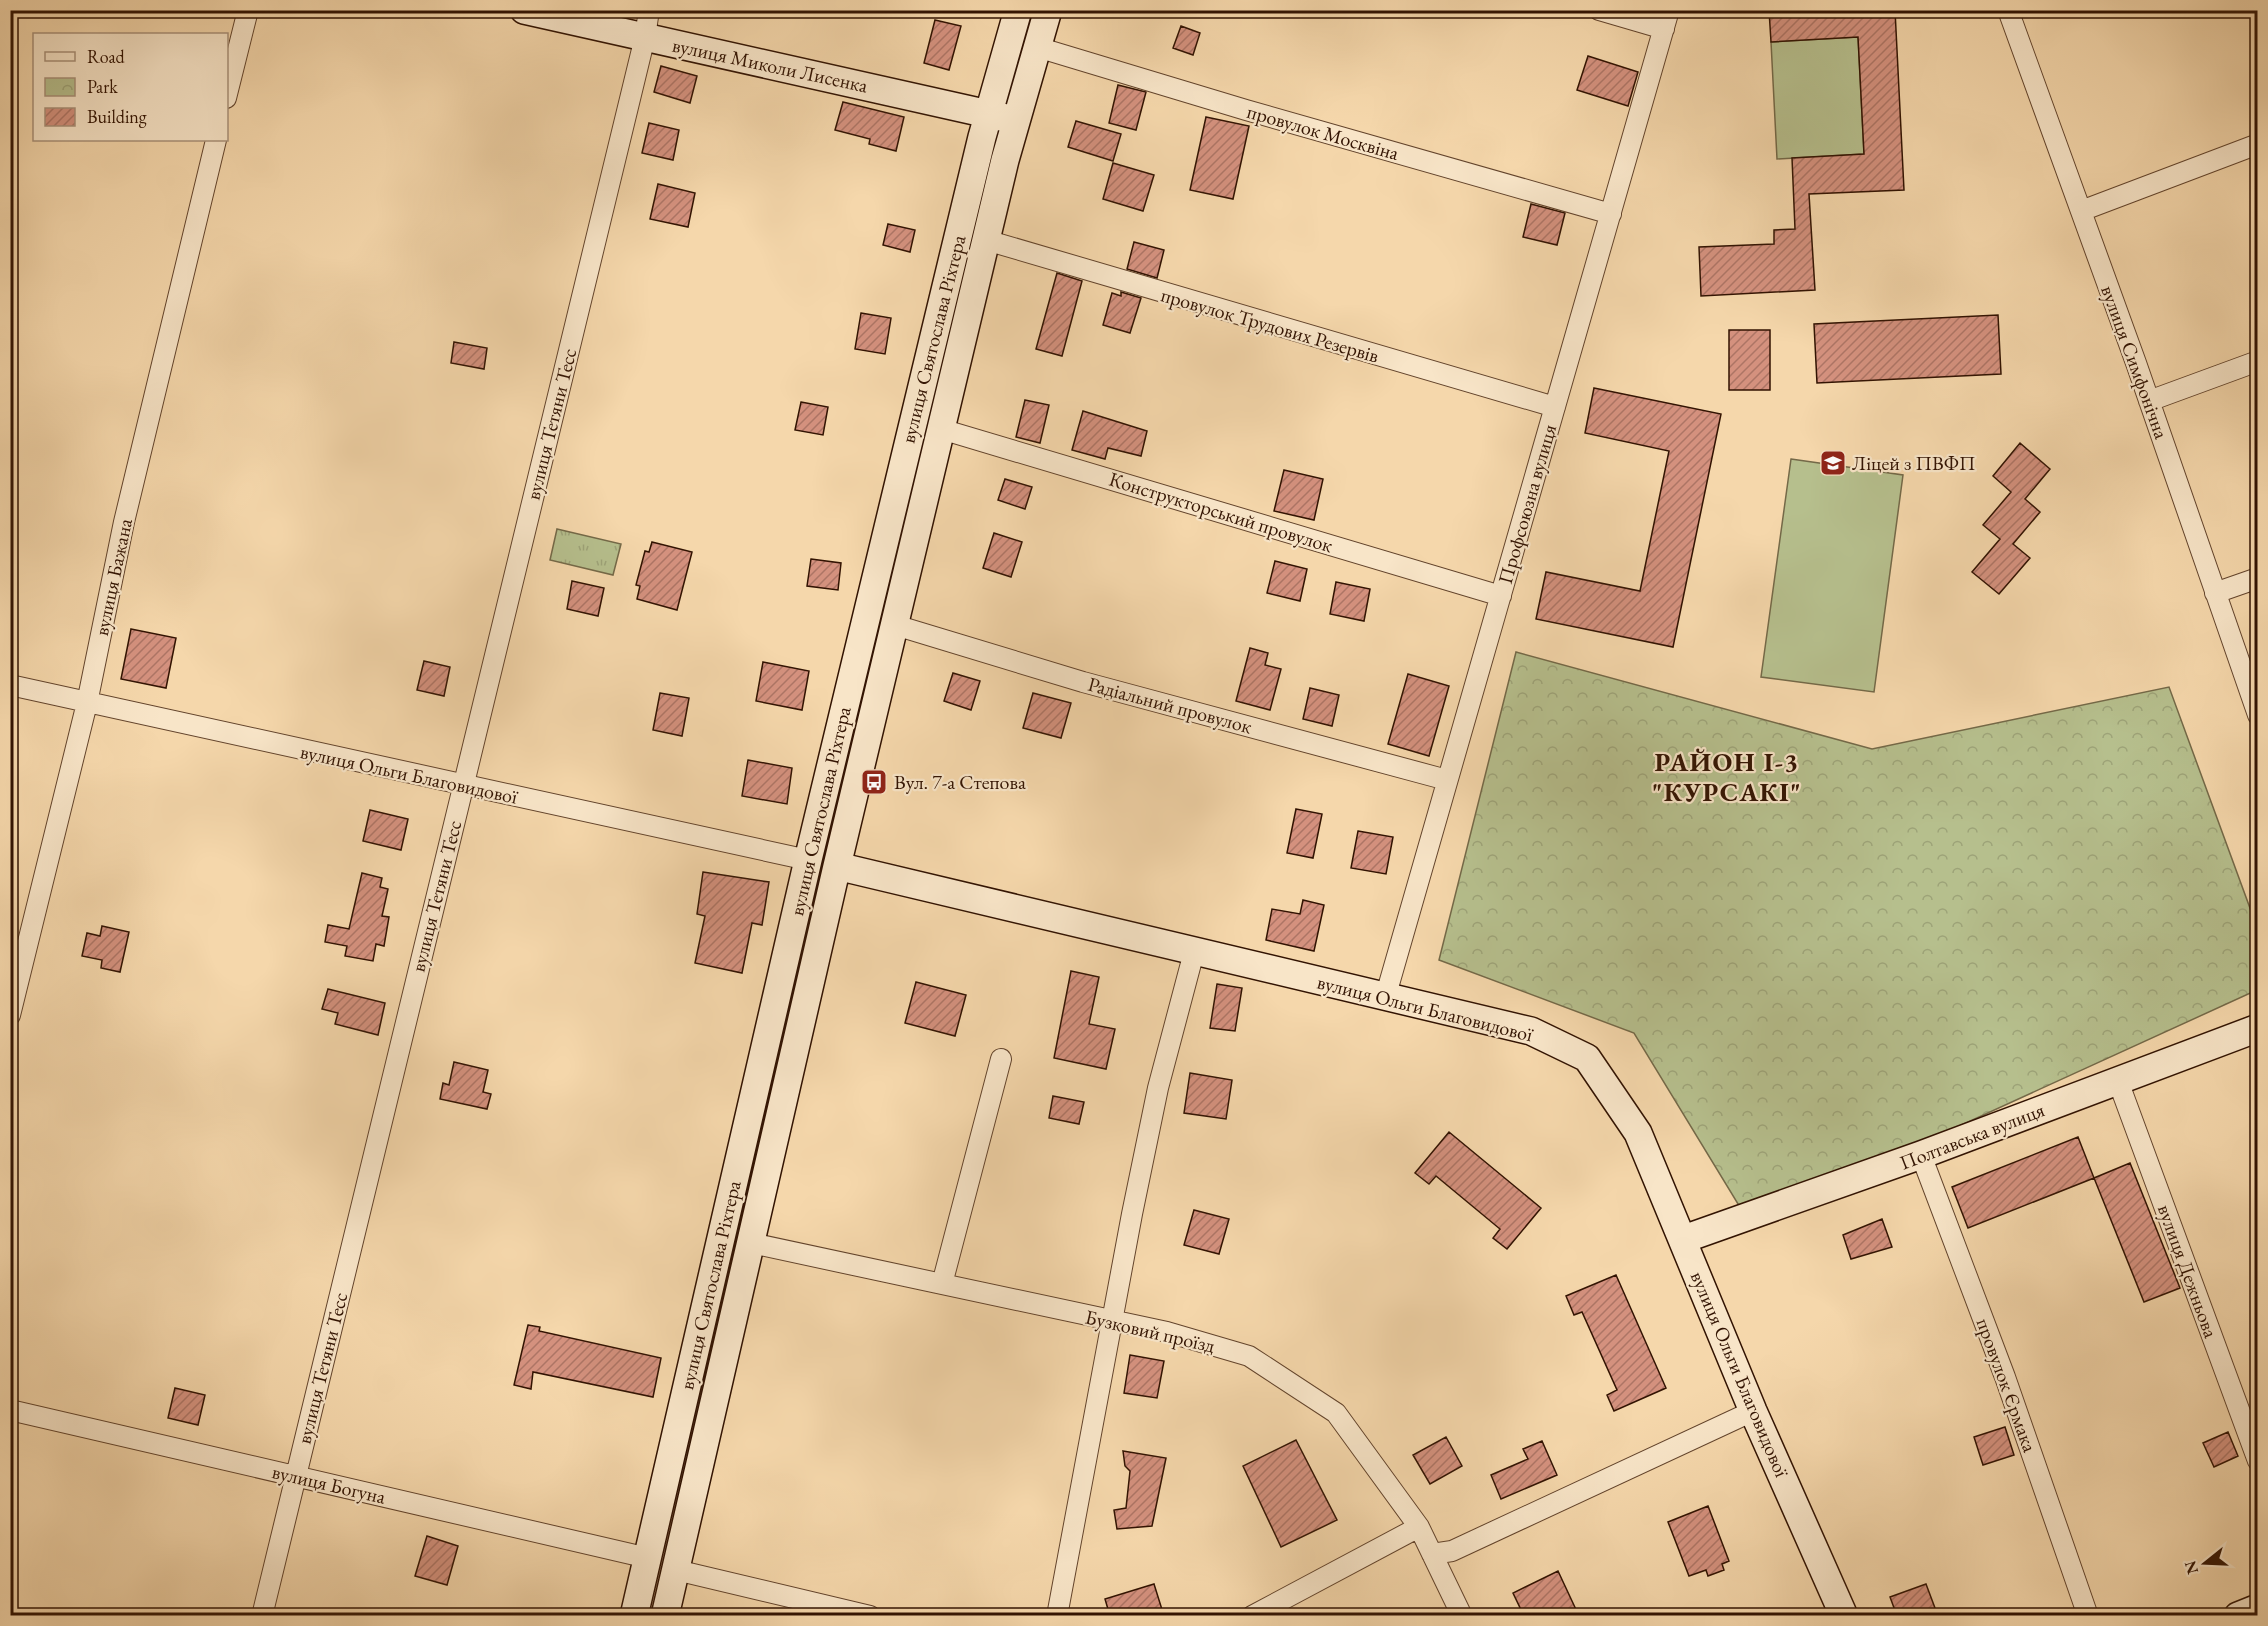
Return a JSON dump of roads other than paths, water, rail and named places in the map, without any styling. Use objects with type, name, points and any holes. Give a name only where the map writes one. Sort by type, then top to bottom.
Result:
[{"type":"main road","name":"вулиця Миколи Лисенка","points":[[524,10],[989,113],[1016,122]]},
{"type":"main road","name":"вулиця Святослава Ріхтера","points":[[634,1616],[808,860],[989,113],[1018,10]]},
{"type":"main road","name":"вулиця Святослава Ріхтера","points":[[665,1616],[837,866],[986,240],[1047,10]]},
{"type":"main road","name":"вулиця Ольги Благовидової","points":[[837,866],[1385,998],[1531,1030],[1587,1058],[1638,1133],[1684,1239],[1753,1411],[1844,1616]]},
{"type":"main road","name":"Полтавська вулиця","points":[[1684,1239],[1921,1155],[2258,1028]]},
{"type":"main road","points":[[2238,1616],[2258,1608]]},
{"type":"street","points":[[228,90],[248,10]]},
{"type":"street","name":"вулиця Тетяни Тесс","points":[[262,1616],[645,37],[649,10]]},
{"type":"street","points":[[1599,10],[1666,20]]},
{"type":"street","name":"вулиця Симфонічна","points":[[2011,11],[2258,715]]},
{"type":"street","name":"Профсоюзна вулиця","points":[[1385,998],[1666,20]]},
{"type":"street","name":"провулок Москвіна","points":[[1037,47],[1611,214]]},
{"type":"street","name":"вулиця Бажана","points":[[10,1015],[87,704],[124,522],[216,141]]},
{"type":"street","points":[[2081,211],[2258,144]]},
{"type":"street","name":"провулок Трудових Резервів","points":[[986,240],[1555,408]]},
{"type":"street","points":[[2149,401],[2258,361]]},
{"type":"street","name":"Конструкторський провулок","points":[[941,429],[1500,596]]},
{"type":"street","points":[[2216,593],[2258,578]]},
{"type":"street","name":"Радіальний провулок","points":[[895,625],[1083,682],[1447,780]]},
{"type":"street","name":"вулиця Ольги Благовидової","points":[[10,686],[808,860]]},
{"type":"street","points":[[1057,1616],[1061,1608],[1111,1321],[1158,1088],[1194,952]]},
{"type":"street","points":[[942,1284],[1001,1059]]},
{"type":"street","name":"вулиця Дежньова","points":[[2118,1081],[2258,1461]]},
{"type":"street","name":"провулок Єрмака","points":[[1921,1155],[2005,1377],[2088,1616]]},
{"type":"street","name":"Бузковий проїзд","points":[[751,1243],[1167,1332],[1249,1356],[1336,1413],[1419,1527],[1462,1616]]},
{"type":"street","name":"вулиця Богуна","points":[[10,1410],[648,1558]]},
{"type":"street","points":[[1432,1554],[1452,1551],[1753,1411]]},
{"type":"street","points":[[1252,1616],[1419,1527]]},
{"type":"street","points":[[676,1570],[870,1616]]},
{"type":"place","name":"Ліцей з ПВФП","points":[[1833,463]]},
{"type":"place","name":"Вул. 7-а Степова","points":[[874,782]]},
{"type":"district","name":"РАЙОН І-3 \"КУРСАКІ\"","points":[[1727,777]]}]
